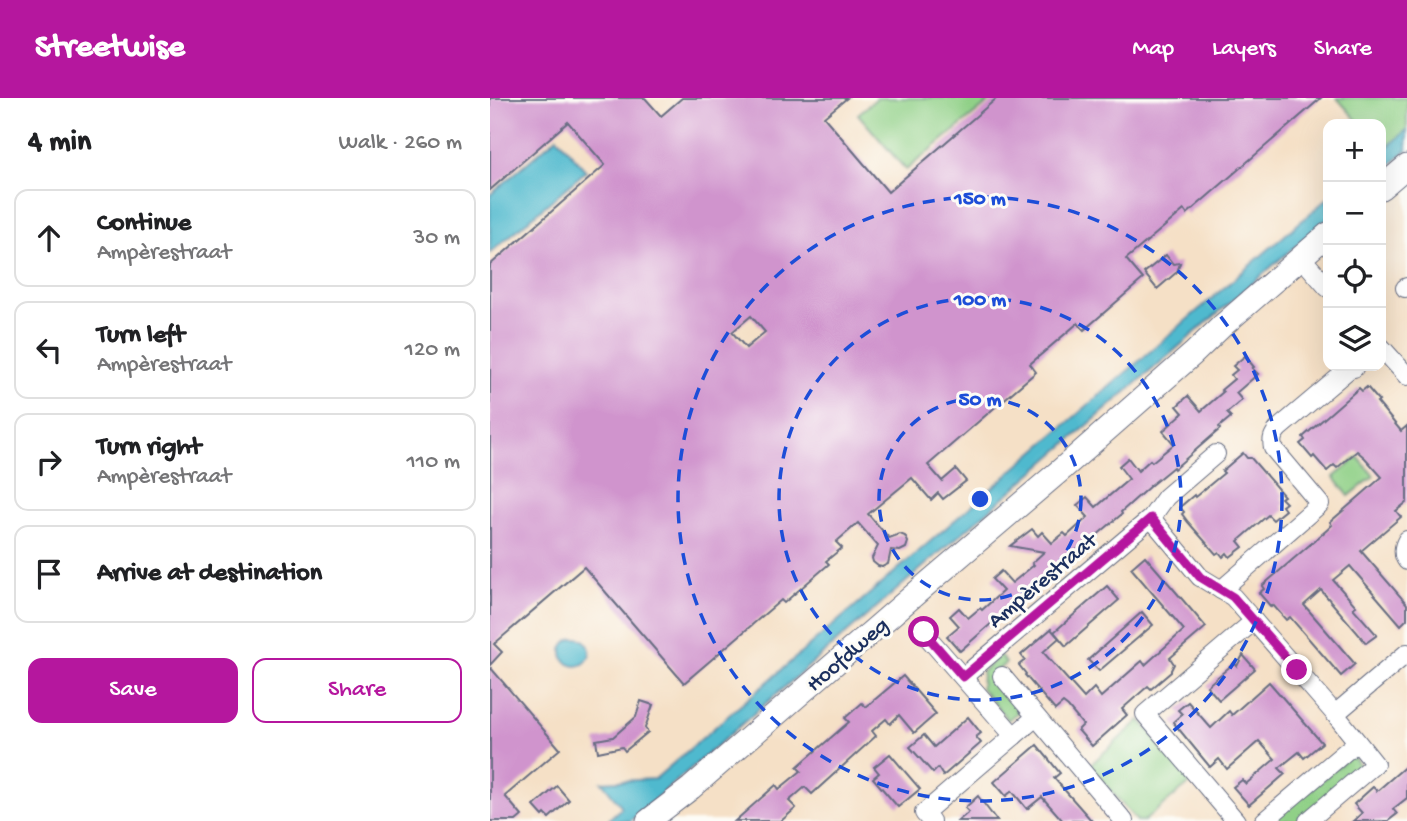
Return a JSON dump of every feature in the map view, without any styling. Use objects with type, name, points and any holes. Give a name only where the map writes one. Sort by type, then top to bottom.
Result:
[{"type":"main road","points":[[1386,184],[1407,166]]},
{"type":"main road","points":[[1386,200],[1407,181]]},
{"type":"main road","name":"Hoofdweg","points":[[1305,262],[1323,240]]},
{"type":"main road","name":"Hoofdweg","points":[[648,821],[691,788],[1222,326],[1305,262],[1323,252]]},
{"type":"main road","name":"Hoofdweg","points":[[662,821],[691,788]]},
{"type":"street","points":[[1305,262],[1323,282]]},
{"type":"street","points":[[1386,353],[1407,376]]},
{"type":"street","points":[[1221,590],[1320,504],[1273,448],[1271,441],[1279,428],[1347,371]]},
{"type":"street","name":"Ampèrestraat","points":[[963,677],[1151,518],[1166,497],[1216,454]]},
{"type":"street","points":[[1151,518],[1200,577],[1233,597],[1375,764],[1308,821]]},
{"type":"street","points":[[1407,540],[1403,553],[1407,561]]},
{"type":"street","points":[[1236,821],[1145,714],[1254,621]]},
{"type":"street","points":[[924,632],[1014,736]]},
{"type":"street","points":[[1335,715],[1407,653]]},
{"type":"street","points":[[1002,676],[1124,821]]},
{"type":"street","points":[[931,821],[924,813],[1037,717]]},
{"type":"street","points":[[1264,821],[1357,742]]},
{"type":"green space","points":[[877,98],[994,98],[906,170],[858,114]]},
{"type":"green space","points":[[1337,98],[1407,98],[1407,130],[1386,148],[1386,119],[1356,119]]},
{"type":"green space","points":[[1358,457],[1374,476],[1349,496],[1334,477]]},
{"type":"green space","points":[[1000,655],[1006,663],[995,672],[1022,709],[1008,720],[981,688],[982,672]]},
{"type":"green space","points":[[1140,720],[1193,781],[1144,821],[1137,821],[1089,766]]},
{"type":"green space","points":[[1352,755],[1361,767],[1296,821],[1272,821]]},
{"type":"water","points":[[1407,130],[1407,150],[1386,169],[1386,149]]},
{"type":"water","points":[[557,137],[586,171],[490,253],[490,195]]},
{"type":"water","points":[[1323,202],[1323,222],[630,821],[607,821],[622,807],[602,782],[655,779]]},
{"type":"water","points":[[576,638],[586,642],[590,652],[586,662],[576,666],[566,662],[562,652],[566,642]]},
{"type":"building","points":[[490,98],[645,98],[661,116],[682,98],[847,98],[824,117],[888,192],[997,98],[1321,98],[1187,214],[1184,210],[1126,259],[1143,279],[1084,330],[1078,323],[1030,364],[1036,372],[928,465],[942,481],[956,469],[966,481],[943,499],[938,493],[931,500],[912,478],[868,514],[889,538],[900,534],[905,536],[908,542],[906,548],[900,551],[891,550],[888,564],[878,566],[872,558],[878,546],[858,523],[836,542],[842,548],[826,561],[829,564],[784,603],[781,600],[684,683],[584,567],[494,644],[502,652],[490,665],[490,265],[605,165],[568,122],[490,190]],"holes":[[[751,316],[765,332],[746,348],[732,332]]]},
{"type":"building","points":[[1166,255],[1173,264],[1180,263],[1177,272],[1157,289],[1144,273]]},
{"type":"building","points":[[1245,356],[1258,374],[1236,393],[1242,400],[1227,413],[1231,417],[1220,429],[1151,485],[1121,512],[1122,514],[1036,586],[1037,588],[960,651],[947,636],[959,626],[950,616],[959,608],[968,618],[980,608],[982,610],[1003,591],[992,579],[1001,571],[1012,583],[1034,565],[1032,563],[1044,552],[1010,546],[1032,529],[1038,536],[1042,532],[1052,543],[1064,533],[1067,536],[1088,517],[1077,505],[1087,497],[1096,507],[1129,479],[1119,466],[1128,458],[1138,471],[1174,444],[1163,431],[1183,413],[1177,406],[1188,396],[1201,411],[1234,379],[1231,375],[1237,370],[1233,366]]},
{"type":"building","points":[[1367,387],[1401,431],[1407,426],[1407,502],[1396,511],[1401,517],[1361,551],[1407,604],[1407,619],[1401,625],[1350,566],[1333,580],[1377,635],[1366,643],[1321,590],[1304,605],[1355,664],[1341,676],[1290,617],[1286,620],[1259,593],[1264,589],[1262,586],[1328,529],[1332,525],[1330,522],[1382,477],[1357,451],[1337,468],[1334,465],[1327,471],[1300,444],[1305,440],[1303,437],[1359,388],[1362,391]]},
{"type":"building","points":[[1243,453],[1247,458],[1251,458],[1284,496],[1281,498],[1286,503],[1282,506],[1285,510],[1273,520],[1268,515],[1238,541],[1243,547],[1230,557],[1227,553],[1223,557],[1219,552],[1216,554],[1188,522],[1180,507],[1224,473],[1222,471]]},
{"type":"building","points":[[1145,556],[1206,627],[1170,658],[1174,664],[1171,672],[1151,689],[1148,686],[1122,709],[1127,715],[1092,746],[1078,730],[1083,725],[1068,707],[1063,703],[1055,710],[1025,675],[1019,665],[1025,660],[1021,655],[1051,629],[1059,638],[1043,652],[1084,698],[1094,688],[1101,697],[1142,661],[1145,665],[1184,630],[1131,568]]},
{"type":"building","points":[[1107,586],[1119,600],[1066,646],[1054,632]]},
{"type":"building","points":[[1142,612],[1153,625],[1099,671],[1088,660]]},
{"type":"building","points":[[1243,655],[1255,669],[1219,700],[1207,686],[1234,663],[1237,666]]},
{"type":"building","points":[[490,667],[560,749],[505,796],[522,816],[516,821],[490,821]]},
{"type":"building","points":[[903,676],[936,714],[914,733],[899,715],[890,724],[886,719],[872,731],[876,736],[812,794],[805,787],[789,801],[796,808],[781,821],[735,821],[776,785],[779,789],[801,771],[797,767],[849,722],[845,718],[862,703],[866,707]]},
{"type":"building","points":[[1269,682],[1322,743],[1304,758],[1299,752],[1279,768],[1285,774],[1249,805],[1233,787],[1242,780],[1246,784],[1275,759],[1259,741],[1227,769],[1219,759],[1210,767],[1173,722],[1182,714],[1178,710],[1188,702],[1211,728],[1229,711],[1232,715]]},
{"type":"building","points":[[641,701],[653,705],[645,728],[648,732],[625,751],[622,747],[598,752],[596,740],[613,737],[636,717]]},
{"type":"building","points":[[968,717],[981,733],[976,737],[981,743],[943,776],[938,768],[933,773],[910,747],[924,735],[934,747]]},
{"type":"building","points":[[1037,745],[1060,773],[1054,778],[1092,821],[1063,821],[1042,797],[1027,809],[1012,791],[1006,796],[994,782]]},
{"type":"building","points":[[890,754],[920,789],[898,807],[873,778],[879,773],[874,767]]},
{"type":"building","points":[[1407,765],[1407,798],[1393,809],[1397,814],[1388,821],[1353,821],[1362,813],[1354,804],[1373,787],[1377,791]]},
{"type":"building","points":[[557,786],[569,800],[549,818],[545,814],[543,816],[534,806]]},
{"type":"building","points":[[978,796],[997,821],[958,821],[969,812],[965,808]]},
{"type":"route","points":[[924,632],[963,677],[1151,518],[1200,577],[1233,597],[1297,670]]}]
